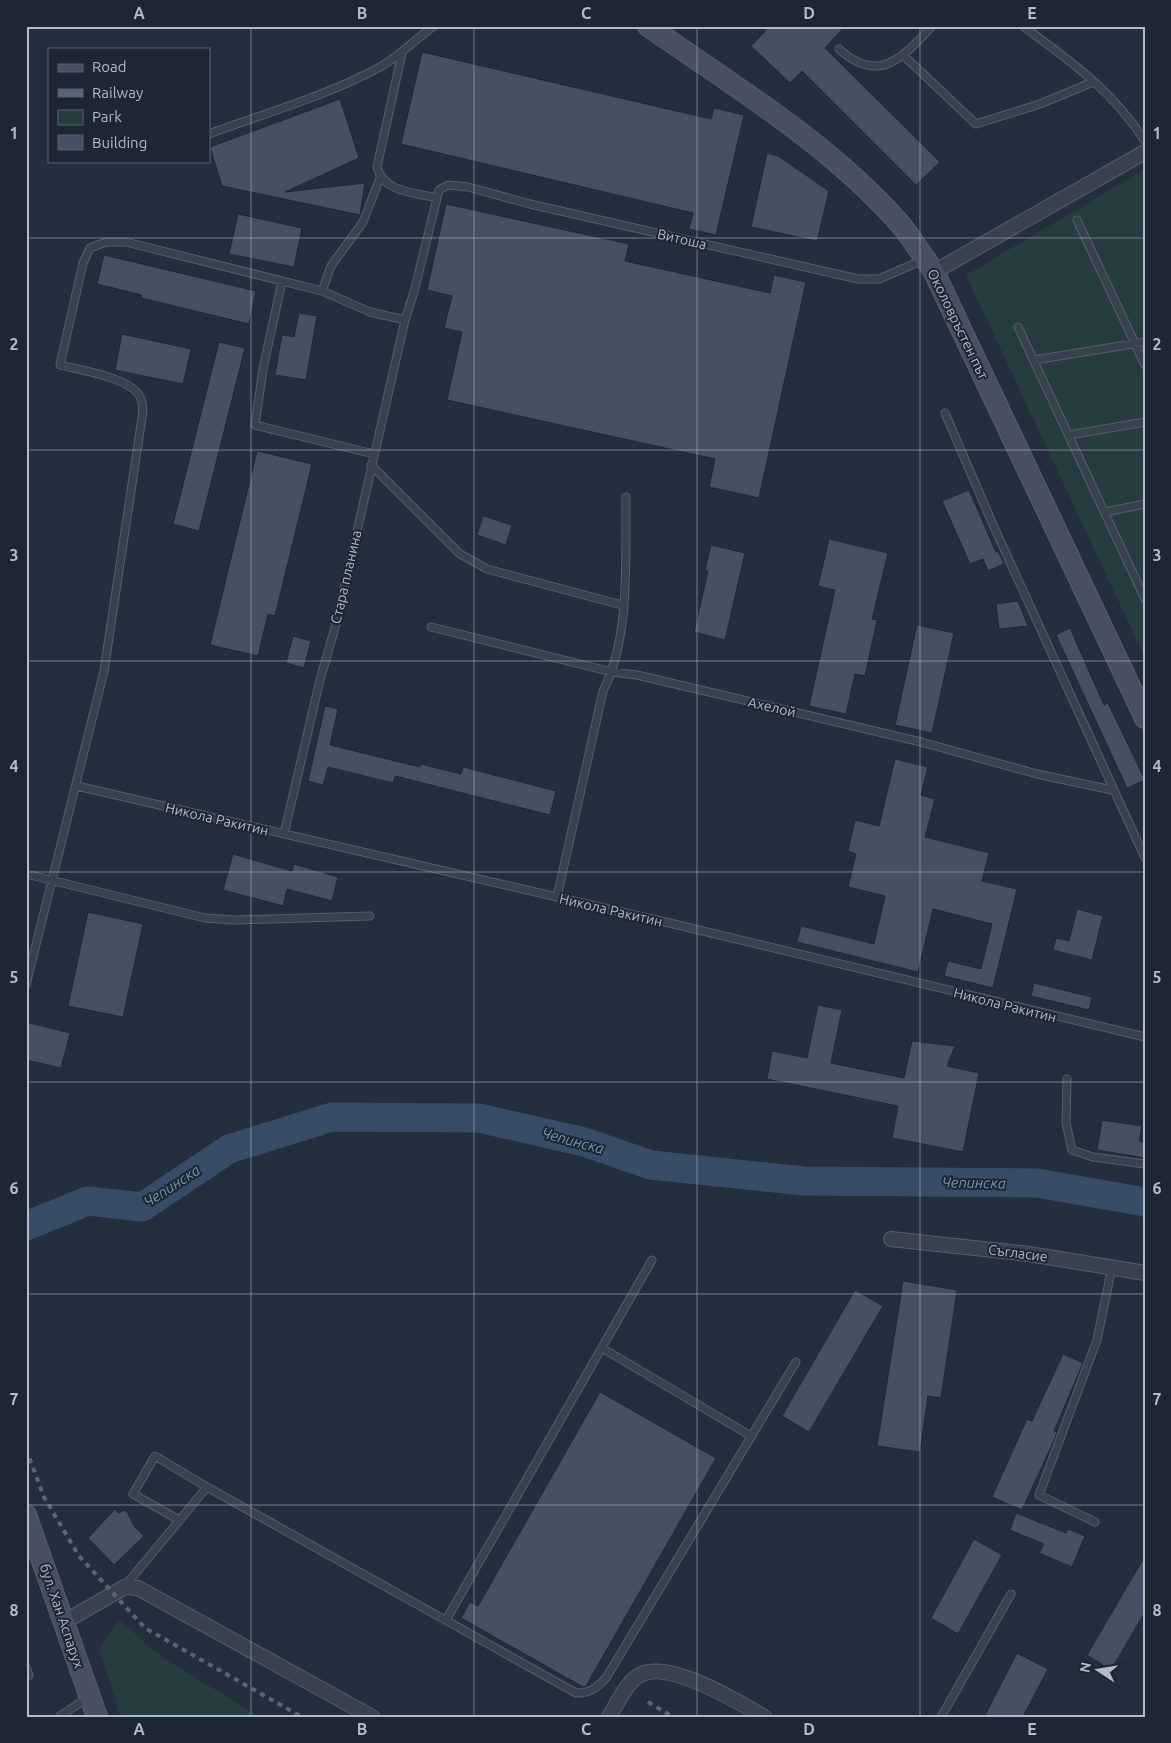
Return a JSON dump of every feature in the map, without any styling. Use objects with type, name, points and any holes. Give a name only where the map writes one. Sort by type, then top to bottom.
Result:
[{"type":"street","name":"Околовръстен път","points":[[648,26],[820,149],[863,187],[901,226],[929,265],[1145,718]]},
{"type":"street","points":[[929,265],[1145,152]]},
{"type":"street","name":"Съгласие","points":[[891,1239],[1029,1254],[1145,1273]]},
{"type":"street","name":"бул. Хан Аспарух","points":[[26,1515],[94,1710]]},
{"type":"street","points":[[64,1622],[125,1587],[138,1588],[372,1717]]},
{"type":"street","points":[[609,1717],[629,1686],[641,1674],[654,1672],[691,1679],[723,1693],[764,1717]]},
{"type":"lane","points":[[210,134],[359,78],[402,53],[416,39],[434,26]]},
{"type":"lane","points":[[839,49],[851,60],[868,67],[883,66],[904,56],[932,26]]},
{"type":"lane","points":[[1023,26],[1093,82],[1128,116],[1145,141]]},
{"type":"lane","points":[[402,53],[377,167],[380,178],[389,186],[438,194]]},
{"type":"lane","points":[[904,56],[976,124],[1040,104],[1093,82]]},
{"type":"lane","points":[[322,291],[331,266],[363,222],[380,178]]},
{"type":"lane","name":"Витоша","points":[[438,194],[448,186],[468,187],[530,204],[858,278],[879,278],[929,265]]},
{"type":"lane","name":"Стара планина","points":[[284,834],[320,680],[336,624],[405,320],[414,292],[438,194]]},
{"type":"lane","points":[[1077,220],[1145,365]]},
{"type":"lane","points":[[26,985],[77,786],[104,671],[143,411],[141,398],[122,381],[60,365],[83,263],[90,248],[106,242],[126,242],[322,291],[370,312],[405,320]]},
{"type":"lane","points":[[282,281],[263,369],[255,425],[374,454]]},
{"type":"lane","points":[[1018,327],[1141,584],[1145,599]]},
{"type":"lane","points":[[1034,360],[1145,342]]},
{"type":"lane","points":[[945,413],[1112,790],[1145,858]]},
{"type":"lane","points":[[1069,435],[1145,422]]},
{"type":"lane","points":[[371,465],[460,554],[486,570],[622,605]]},
{"type":"lane","points":[[557,897],[603,691],[612,672],[619,647],[626,497]]},
{"type":"lane","points":[[1105,512],[1145,504]]},
{"type":"lane","name":"Ахелой","points":[[431,627],[612,672],[666,682],[950,750],[1037,774],[1112,790]]},
{"type":"lane","name":"Никола Ракитин","points":[[77,786],[557,897],[1145,1038]]},
{"type":"lane","points":[[26,874],[205,918],[234,920],[370,916]]},
{"type":"lane","points":[[1067,1080],[1066,1123],[1072,1150],[1093,1157],[1145,1164]]},
{"type":"lane","points":[[446,1620],[652,1260]]},
{"type":"lane","points":[[1095,1522],[1039,1495],[1097,1340],[1112,1267]]},
{"type":"lane","points":[[602,1348],[751,1436]]},
{"type":"lane","points":[[179,1520],[133,1494],[154,1456],[576,1693],[586,1693],[597,1688],[606,1678],[796,1362]]},
{"type":"lane","points":[[125,1587],[207,1486]]},
{"type":"lane","points":[[941,1717],[1011,1594]]},
{"type":"lane","points":[[26,1667],[29,1675],[26,1677]]},
{"type":"lane","points":[[59,1717],[94,1710]]},
{"type":"green space","points":[[1145,169],[1145,658],[966,275]]},
{"type":"green space","points":[[119,1620],[163,1658],[260,1717],[121,1717],[99,1649]]},
{"type":"building","points":[[770,26],[845,26],[825,48],[940,162],[916,185],[802,71],[790,83],[751,46]]},
{"type":"building","points":[[422,52],[711,119],[714,108],[744,115],[716,235],[689,229],[693,213],[401,144]]},
{"type":"building","points":[[340,99],[359,158],[285,192],[365,183],[360,215],[222,186],[210,147]]},
{"type":"building","points":[[767,153],[778,156],[829,191],[817,241],[751,227]]},
{"type":"building","points":[[446,204],[629,244],[625,261],[770,293],[774,275],[806,282],[759,498],[709,487],[715,459],[447,400],[462,332],[444,328],[452,296],[427,290]]},
{"type":"building","points":[[238,214],[302,228],[294,267],[229,254]]},
{"type":"building","points":[[104,255],[256,291],[249,324],[141,298],[142,295],[97,284]]},
{"type":"building","points":[[299,313],[317,316],[306,380],[275,375],[282,335],[294,337]]},
{"type":"building","points":[[122,334],[191,349],[183,384],[115,370]]},
{"type":"building","points":[[219,342],[245,348],[199,531],[173,524]]},
{"type":"building","points":[[257,451],[312,464],[275,616],[268,614],[258,656],[210,645]]},
{"type":"building","points":[[969,490],[996,552],[998,551],[1004,564],[988,571],[983,559],[970,564],[942,501]]},
{"type":"building","points":[[483,516],[512,525],[506,545],[477,535]]},
{"type":"building","points":[[829,539],[888,553],[872,619],[877,620],[865,676],[855,674],[846,714],[809,706],[835,590],[818,586]]},
{"type":"building","points":[[711,545],[745,553],[725,640],[694,632],[708,571],[705,570]]},
{"type":"building","points":[[1018,601],[1028,626],[999,629],[996,604]]},
{"type":"building","points":[[917,625],[954,633],[932,733],[895,725]]},
{"type":"building","points":[[1070,628],[1104,705],[1108,703],[1145,780],[1127,788],[1056,635]]},
{"type":"building","points":[[293,636],[311,641],[304,668],[286,663]]},
{"type":"building","points":[[325,706],[338,709],[330,745],[420,767],[421,764],[461,774],[463,767],[556,791],[550,815],[395,776],[393,783],[328,767],[323,785],[308,781]]},
{"type":"building","points":[[895,759],[928,767],[921,795],[935,799],[925,837],[989,853],[982,881],[1017,889],[993,988],[944,976],[948,961],[981,969],[992,924],[933,909],[918,972],[797,942],[801,926],[874,944],[885,896],[848,887],[856,854],[848,851],[855,820],[879,826]]},
{"type":"building","points":[[233,854],[292,871],[294,864],[338,877],[332,901],[287,889],[283,906],[223,890]]},
{"type":"building","points":[[1077,909],[1103,916],[1092,960],[1053,950],[1056,938],[1069,941]]},
{"type":"building","points":[[88,912],[143,924],[123,1017],[68,1006]]},
{"type":"building","points":[[1034,983],[1092,997],[1089,1010],[1031,996]]},
{"type":"building","points":[[818,1005],[842,1010],[831,1063],[904,1078],[912,1041],[955,1046],[947,1066],[979,1073],[963,1152],[892,1138],[898,1106],[767,1079],[772,1051],[807,1058]]},
{"type":"building","points":[[26,1022],[70,1033],[61,1068],[26,1060]]},
{"type":"building","points":[[1102,1120],[1142,1126],[1139,1141],[1145,1142],[1145,1158],[1097,1150]]},
{"type":"building","points":[[903,1281],[957,1290],[941,1398],[928,1396],[920,1452],[877,1446]]},
{"type":"building","points":[[855,1290],[883,1306],[809,1432],[782,1416]]},
{"type":"building","points":[[1063,1354],[1083,1363],[1054,1431],[1057,1432],[1055,1438],[1022,1510],[992,1497],[1027,1419],[1032,1421]]},
{"type":"building","points":[[600,1392],[716,1458],[586,1686],[583,1687],[461,1618],[470,1602],[478,1606]]},
{"type":"building","points":[[115,1509],[118,1513],[126,1510],[134,1526],[144,1536],[114,1565],[88,1538]]},
{"type":"building","points":[[1016,1513],[1066,1533],[1068,1529],[1085,1536],[1072,1567],[1039,1553],[1044,1544],[1010,1530]]},
{"type":"building","points":[[974,1539],[1002,1555],[958,1634],[931,1618]]},
{"type":"building","points":[[1145,1556],[1145,1612],[1111,1670],[1087,1655]]},
{"type":"building","points":[[1017,1653],[1048,1669],[1023,1717],[984,1717]]},
{"type":"waterway","name":"Чепинска","points":[[26,1226],[88,1201],[142,1207],[229,1149],[332,1117],[479,1118],[584,1142],[651,1165],[804,1181],[1037,1183],[1145,1202]]},
{"type":"railway","points":[[26,1449],[44,1497],[79,1556],[145,1628],[302,1717]]},
{"type":"railway","points":[[648,1702],[673,1717]]}]
